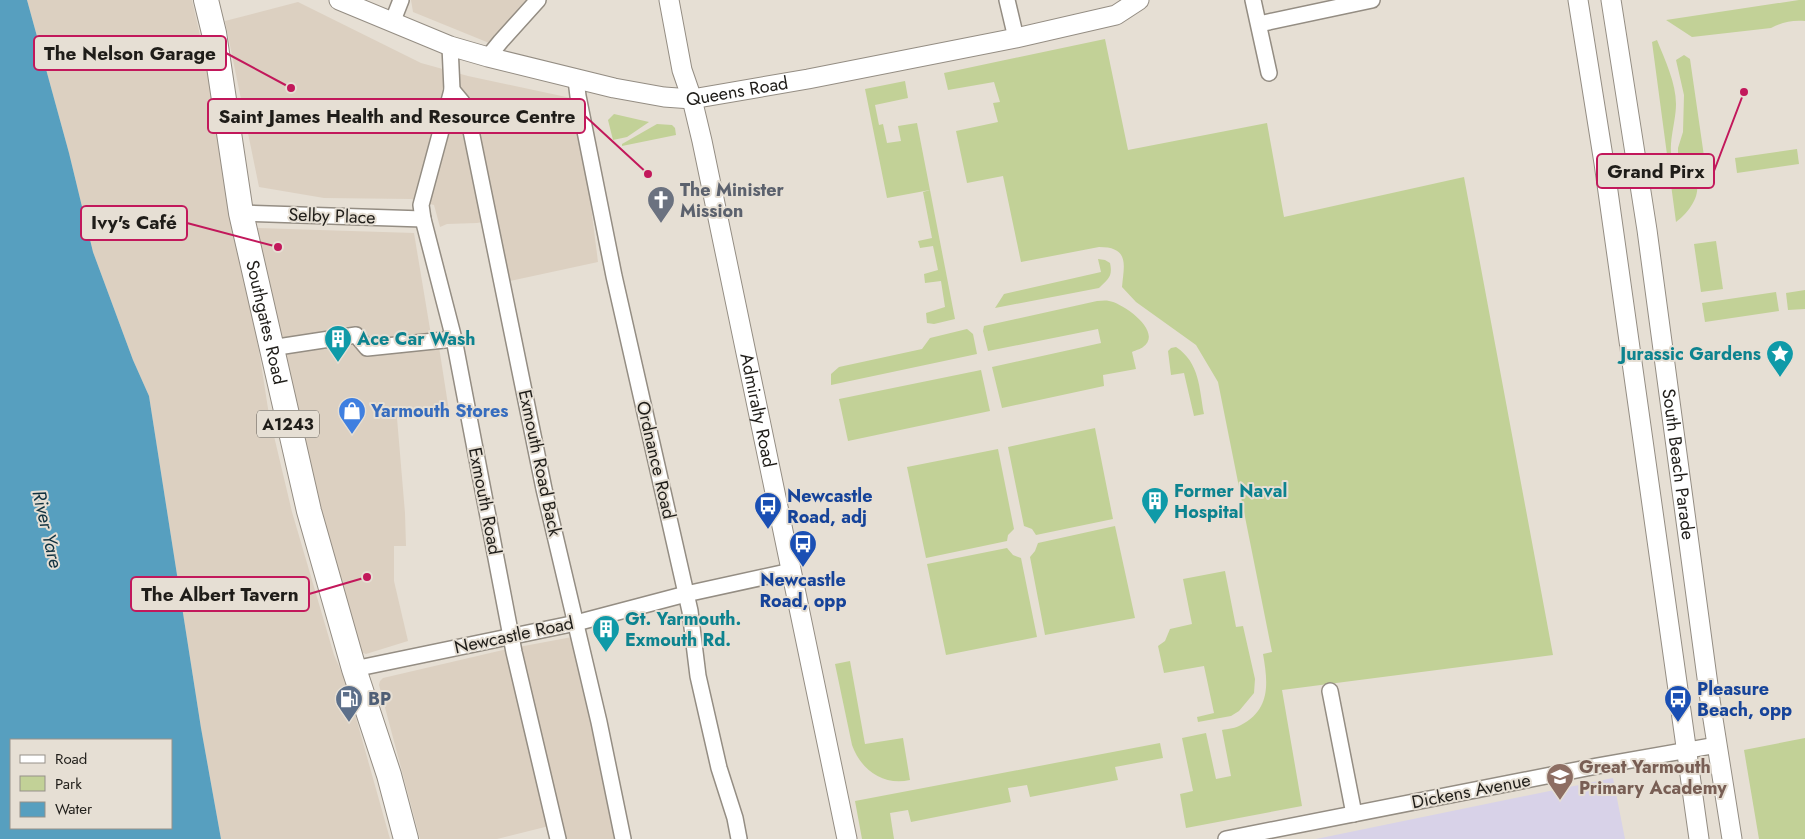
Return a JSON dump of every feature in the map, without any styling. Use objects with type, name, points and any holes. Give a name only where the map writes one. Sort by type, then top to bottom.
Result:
[{"type":"main road","name":"Southgates Road","points":[[206,0],[214,33],[241,214],[309,511],[354,669],[389,775],[406,839]]},
{"type":"street","name":"Queens Road","points":[[338,0],[450,46],[488,58],[576,80],[664,97],[692,99],[808,79],[1016,38],[1116,15],[1138,0]]},
{"type":"street","points":[[392,23],[401,0]]},
{"type":"street","points":[[488,58],[538,0]]},
{"type":"street","name":"Admiralty Road","points":[[669,0],[682,70],[692,99],[847,839]]},
{"type":"street","points":[[1007,0],[1016,38]]},
{"type":"street","points":[[1253,0],[1269,74]]},
{"type":"street","points":[[1258,24],[1372,0]]},
{"type":"street","name":"South Beach Parade","points":[[1578,0],[1606,173],[1699,839]]},
{"type":"street","name":"South Beach Parade","points":[[1611,0],[1647,230],[1683,504],[1732,839]]},
{"type":"street","name":"Exmouth Road","points":[[450,46],[452,90],[421,205],[454,339],[511,636],[558,839]]},
{"type":"street","name":"Ordnance Road","points":[[576,80],[614,276],[686,594],[698,676],[719,768],[740,839]]},
{"type":"street","name":"Exmouth Road Back","points":[[452,90],[462,102],[469,121],[544,489],[599,722],[623,839]]},
{"type":"street","name":"Selby Place","points":[[241,214],[423,219]]},
{"type":"street","points":[[271,348],[356,335],[367,348],[454,339]]},
{"type":"street","name":"Newcastle Road","points":[[354,669],[576,623],[686,594],[791,571]]},
{"type":"street","points":[[1330,691],[1354,814]]},
{"type":"street","name":"Dickens Avenue","points":[[1226,839],[1685,749],[1717,745]]},
{"type":"shaded area","points":[[27,0],[192,0],[211,84],[269,415],[292,512],[334,655],[346,682],[390,839],[221,839],[201,728],[149,396],[133,360],[93,252],[69,153]]},
{"type":"shaded area","points":[[411,0],[537,0],[499,47],[413,12]]},
{"type":"shaded area","points":[[298,2],[421,63],[468,76],[571,98],[586,167],[598,262],[510,281],[493,220],[477,223],[447,224],[440,227],[434,205],[411,199],[324,198],[259,187],[225,21]]},
{"type":"shaded area","points":[[257,228],[414,233],[431,335],[439,347],[449,411],[397,418],[406,546],[394,546],[394,581],[408,641],[366,654],[360,652],[307,456]]},
{"type":"shaded area","points":[[572,637],[618,839],[565,839],[549,826],[497,839],[420,839],[379,685],[380,681],[383,678],[503,650]]},
{"type":"shaded area","name":"Great Yarmouth Primary Academy","points":[[1613,778],[1625,839],[1316,839]]},
{"type":"green space","points":[[1805,0],[1805,21],[1787,22],[1771,28],[1692,37],[1666,20]]},
{"type":"green space","points":[[1105,39],[1128,150],[1267,123],[1284,217],[1464,177],[1553,655],[1282,690],[1302,806],[1186,828],[1180,794],[1193,791],[1182,738],[1206,733],[1216,779],[1231,776],[1222,730],[1241,725],[1251,719],[1258,711],[1265,694],[1266,685],[1263,654],[1272,652],[1218,382],[1196,345],[1136,302],[1122,287],[1124,265],[1123,259],[1116,250],[1099,247],[1021,262],[1003,176],[967,183],[956,131],[998,122],[993,103],[1000,102],[994,82],[948,90],[944,73]]},
{"type":"green space","points":[[1657,40],[1670,72],[1676,96],[1676,112],[1671,143],[1672,159],[1678,172],[1697,186],[1694,201],[1684,215],[1676,222],[1652,42]]},
{"type":"green space","points":[[1684,55],[1690,59],[1707,177],[1700,176],[1688,169],[1678,155],[1683,132],[1684,95],[1676,60]]},
{"type":"green space","points":[[905,81],[908,98],[875,105],[879,125],[883,124],[887,143],[901,141],[898,126],[917,123],[930,190],[887,198],[865,89]]},
{"type":"green space","points":[[614,114],[649,122],[627,137],[613,140],[608,120]]},
{"type":"green space","points":[[657,124],[672,125],[675,128],[676,135],[622,146],[622,144]]},
{"type":"green space","points":[[1797,149],[1799,164],[1737,173],[1735,158]]},
{"type":"green space","points":[[930,190],[955,319],[934,324],[927,323],[926,313],[945,307],[941,281],[925,283],[924,274],[938,270],[933,246],[920,248],[918,241],[932,238],[923,192]]},
{"type":"green space","points":[[1716,241],[1723,289],[1701,292],[1694,244]]},
{"type":"green space","points":[[1098,259],[1110,263],[1111,268],[1109,277],[1099,288],[995,308],[1004,294],[1101,272]]},
{"type":"green space","points":[[1805,290],[1805,309],[1788,310],[1786,293]]},
{"type":"green space","points":[[1776,292],[1779,311],[1705,322],[1702,303]]},
{"type":"green space","points":[[1097,301],[1109,301],[1123,307],[1145,326],[1149,334],[1148,341],[1142,348],[1132,352],[1136,369],[1103,375],[1104,386],[1002,408],[992,367],[1101,343],[1098,329],[988,351],[983,331],[984,326]]},
{"type":"green space","points":[[967,329],[973,334],[977,354],[831,385],[831,374],[839,367],[922,349],[930,338]]},
{"type":"green space","points":[[1176,347],[1184,353],[1194,368],[1204,414],[1194,416],[1184,373],[1171,375],[1168,351]]},
{"type":"green space","points":[[981,370],[990,411],[848,441],[839,399]]},
{"type":"green space","points":[[1095,428],[1113,519],[1036,535],[1032,529],[1024,526],[1008,447]]},
{"type":"green space","points":[[998,449],[1014,529],[1008,535],[1007,541],[926,558],[907,467]]},
{"type":"green space","points":[[1115,526],[1135,618],[1045,635],[1030,557],[1038,543]]},
{"type":"green space","points":[[1007,548],[1013,555],[1021,558],[1037,637],[946,655],[927,564]]},
{"type":"green space","points":[[1225,571],[1236,627],[1243,626],[1255,679],[1254,693],[1239,711],[1231,716],[1198,722],[1197,717],[1214,713],[1204,666],[1164,673],[1158,646],[1165,641],[1170,629],[1192,624],[1183,579]]},
{"type":"green space","points":[[850,661],[865,744],[903,738],[910,780],[891,781],[882,778],[867,769],[856,754],[852,745],[835,664]]},
{"type":"green space","points":[[1805,738],[1805,839],[1759,839],[1744,750]]},
{"type":"green space","points":[[1160,743],[1163,758],[1115,767],[1118,780],[1030,797],[1027,785],[1008,788],[1011,802],[911,822],[908,810],[890,813],[894,839],[862,839],[855,801]]},
{"type":"water","name":"River Yare","points":[[0,0],[27,0],[69,153],[93,252],[133,360],[149,396],[201,728],[221,839],[0,839]]},
{"type":"place","name":"The Nelson Garage","points":[[291,88]]},
{"type":"place","name":"Grand Pirx","points":[[1744,92]]},
{"type":"place","name":"Saint James Health and Resource Centre","points":[[648,174]]},
{"type":"place","name":"The Minister Mission","points":[[661,224]]},
{"type":"place","name":"Ivy's Café","points":[[278,247]]},
{"type":"place","name":"Ace Car Wash","points":[[338,363]]},
{"type":"place","name":"Jurassic Gardens","points":[[1780,378]]},
{"type":"place","name":"Yarmouth Stores","points":[[352,435]]},
{"type":"place","name":"Former Naval Hospital","points":[[1155,525]]},
{"type":"place","name":"Newcastle Road, adj","points":[[768,530]]},
{"type":"place","name":"Newcastle Road, opp","points":[[803,568]]},
{"type":"place","name":"The Albert Tavern","points":[[367,577]]},
{"type":"place","name":"Gt. Yarmouth. Exmouth Rd.","points":[[606,653]]},
{"type":"place","name":"BP","points":[[349,723]]},
{"type":"place","name":"Pleasure Beach, opp","points":[[1678,723]]},
{"type":"place","name":"Great Yarmouth Primary Academy","points":[[1560,801]]}]
